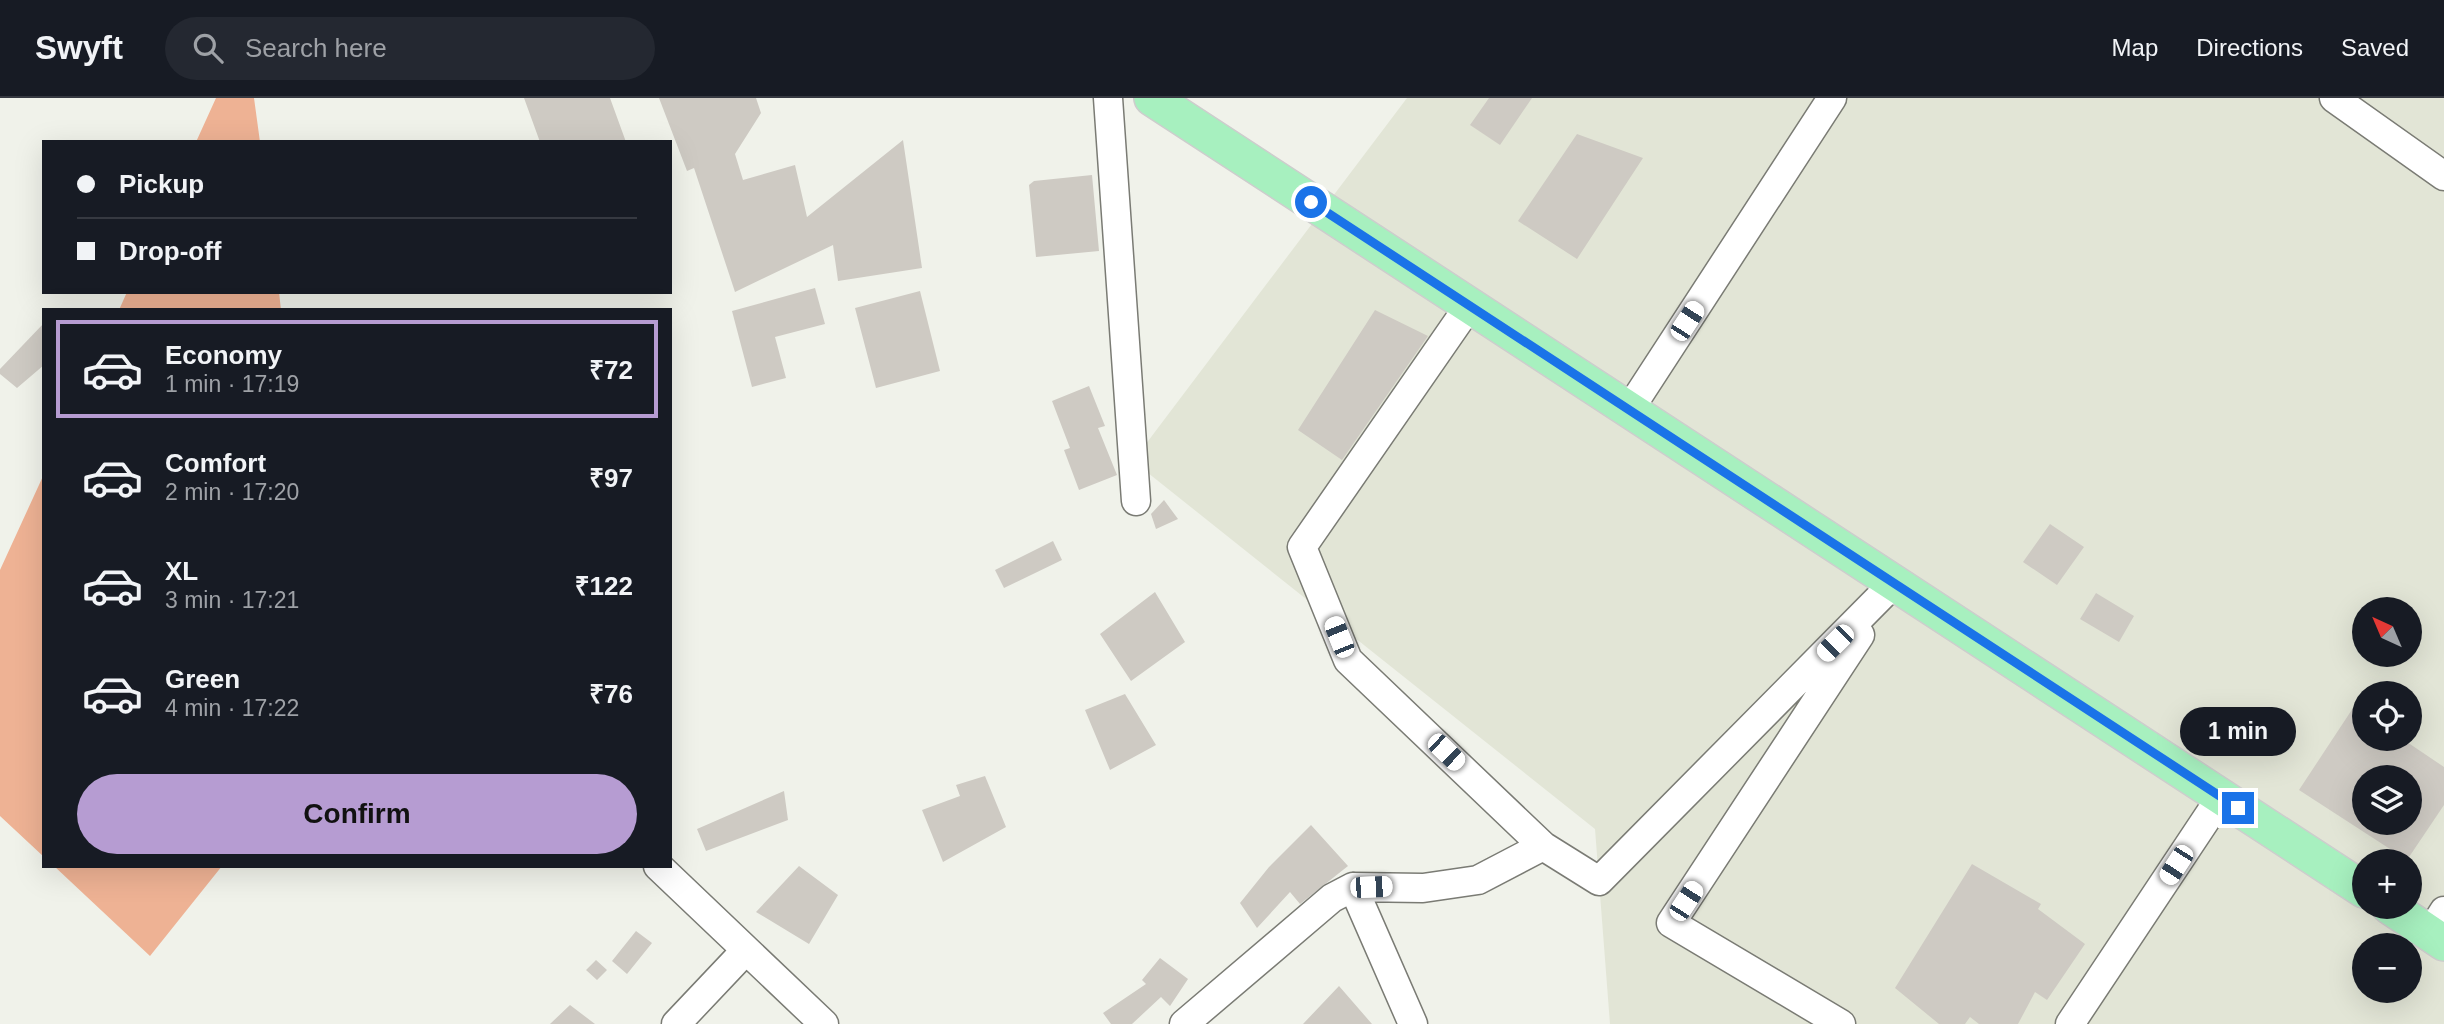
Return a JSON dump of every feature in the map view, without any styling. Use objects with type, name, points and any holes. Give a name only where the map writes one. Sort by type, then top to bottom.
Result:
[{"type":"main road","points":[[1152,98],[2352,882]]},
{"type":"main road","points":[[2417,919],[2439,929]]},
{"type":"street","points":[[1108,98],[1136,501]]},
{"type":"street","points":[[1629,410],[1832,98]]},
{"type":"street","points":[[2334,98],[2444,176]]},
{"type":"street","points":[[1469,306],[1302,547],[1348,660],[1544,846],[1599,881],[1894,583]]},
{"type":"street","points":[[1841,1024],[1671,923],[1894,583]]},
{"type":"street","points":[[2070,1024],[2221,797]]},
{"type":"street","points":[[1184,1024],[1332,898],[1353,887],[1423,888],[1478,880],[1544,846]]},
{"type":"street","points":[[660,868],[824,1024]]},
{"type":"street","points":[[1353,887],[1406,1020]]},
{"type":"street","points":[[676,1024],[746,950]]},
{"type":"shaded area","points":[[216,98],[254,98],[260,140],[197,140]]},
{"type":"shaded area","points":[[1407,98],[2444,98],[2444,1024],[1610,1024],[1595,829],[1133,461]]},
{"type":"shaded area","points":[[126,294],[279,294],[281,308],[120,308]]},
{"type":"shaded area","points":[[42,478],[42,855],[0,816],[0,570]]},
{"type":"shaded area","points":[[56,868],[220,868],[150,956]]},
{"type":"building","points":[[524,98],[610,98],[625,140],[539,140]]},
{"type":"building","points":[[659,98],[756,98],[761,113],[735,154],[743,180],[795,165],[807,217],[903,140],[922,268],[838,281],[833,245],[735,292],[694,168],[687,171]]},
{"type":"building","points":[[1489,98],[1532,98],[1500,145],[1470,125]]},
{"type":"building","points":[[1577,134],[1643,158],[1577,259],[1518,221]]},
{"type":"building","points":[[1092,175],[1099,251],[1036,257],[1029,185],[1034,181]]},
{"type":"building","points":[[815,288],[825,324],[775,337],[786,378],[752,387],[732,311]]},
{"type":"building","points":[[920,291],[940,371],[876,388],[855,308]]},
{"type":"building","points":[[1375,310],[1428,336],[1342,460],[1298,430]]},
{"type":"building","points":[[42,325],[42,367],[17,388],[0,374],[0,369]]},
{"type":"building","points":[[1089,386],[1105,426],[1098,428],[1117,475],[1079,490],[1064,450],[1070,448],[1052,401]]},
{"type":"building","points":[[1164,500],[1178,519],[1156,529],[1151,514]]},
{"type":"building","points":[[2050,524],[2084,547],[2057,585],[2023,562]]},
{"type":"building","points":[[1053,541],[1062,560],[1004,588],[995,570]]},
{"type":"building","points":[[1155,592],[1185,642],[1131,681],[1100,634]]},
{"type":"building","points":[[2096,593],[2134,616],[2119,642],[2080,619]]},
{"type":"building","points":[[1125,694],[1156,745],[1110,770],[1085,710]]},
{"type":"building","points":[[2352,710],[2352,751],[2420,751],[2444,767],[2444,805],[2414,849],[2390,849],[2368,835],[2422,835],[2422,765],[2352,765],[2352,824],[2299,790]]},
{"type":"building","points":[[985,776],[1006,827],[943,862],[922,810],[960,796],[956,785]]},
{"type":"building","points":[[784,791],[788,820],[706,851],[697,829]]},
{"type":"building","points":[[1311,825],[1348,866],[1300,904],[1290,892],[1257,928],[1240,903],[1269,867]]},
{"type":"building","points":[[1972,864],[2041,904],[2038,909],[2085,944],[2047,1000],[2035,992],[2018,1024],[1979,1024],[1970,1017],[1965,1024],[1939,1024],[1895,988]]},
{"type":"building","points":[[799,866],[838,895],[809,944],[756,912]]},
{"type":"building","points":[[636,931],[652,943],[627,974],[612,961]]},
{"type":"building","points":[[1160,958],[1188,979],[1170,1006],[1161,997],[1132,1024],[1111,1024],[1103,1013],[1146,984],[1142,980]]},
{"type":"building","points":[[596,960],[607,970],[597,980],[586,970]]},
{"type":"building","points":[[1339,986],[1372,1024],[1303,1024]]},
{"type":"building","points":[[570,1005],[595,1024],[550,1024]]},
{"type":"route","points":[[1311,202],[2238,808]]}]
